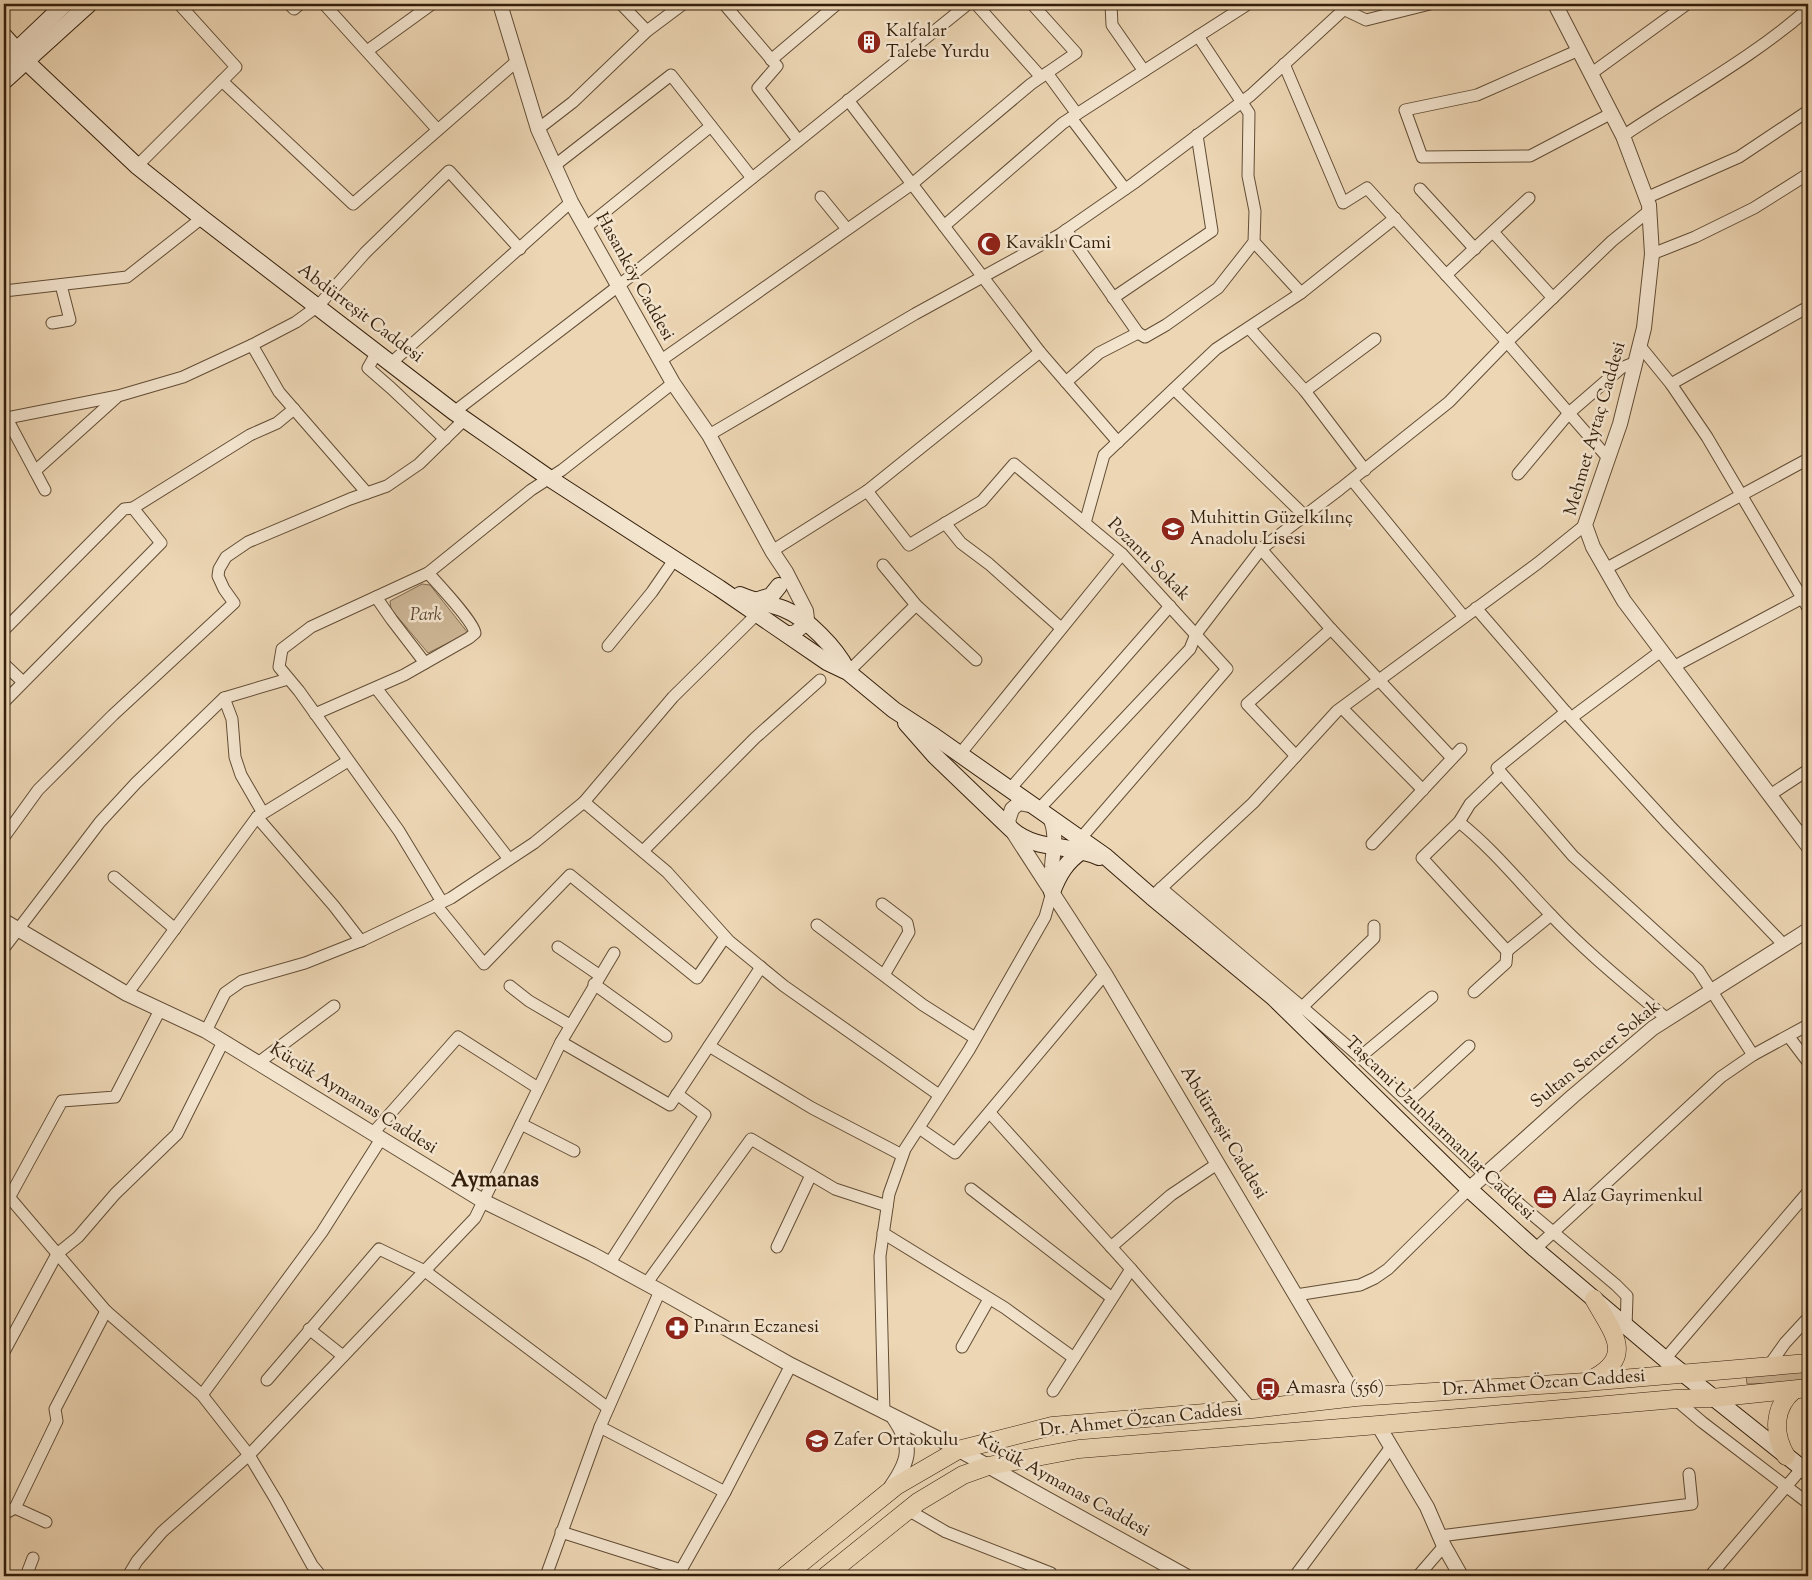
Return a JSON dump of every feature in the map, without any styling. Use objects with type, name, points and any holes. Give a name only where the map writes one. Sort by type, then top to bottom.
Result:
[{"type":"main road","points":[[4,81],[21,56],[65,4]]},
{"type":"main road","points":[[4,62],[21,56],[89,4]]},
{"type":"main road","name":"Abdürreşit Caddesi","points":[[4,36],[21,56],[137,166],[460,415],[549,478],[674,560],[756,608],[784,632],[827,662],[848,672],[894,710],[1040,810]]},
{"type":"main road","points":[[756,608],[771,596],[779,586]]},
{"type":"main road","name":"Abdürreşit Caddesi","points":[[756,608],[778,607],[806,617],[840,658],[848,672]]},
{"type":"main road","name":"Abdürreşit Caddesi","points":[[894,710],[935,756],[1011,829]]},
{"type":"main road","name":"Taşcami Uzunharmanlar Caddesi","points":[[1040,810],[1094,855],[1156,892],[1263,988],[1298,1011],[1469,1189],[1535,1249],[1626,1328],[1805,1470]]},
{"type":"main road","name":"Taşcami Uzunharmanlar Caddesi","points":[[1011,829],[1027,840],[1054,846],[1081,845]]},
{"type":"main road","points":[[1052,892],[1061,871],[1081,845]]},
{"type":"main road","points":[[1586,1382],[1606,1370],[1612,1364],[1618,1351],[1615,1337],[1594,1299]]},
{"type":"main road","name":"Dr. Ahmet Özcan Caddesi","points":[[785,1576],[896,1486],[958,1450],[1052,1426],[1252,1409],[1356,1397],[1586,1382],[1808,1363]]},
{"type":"main road","points":[[1786,1456],[1778,1437],[1777,1418],[1782,1402],[1801,1389]]},
{"type":"main road","name":"Dr. Ahmet Özcan Caddesi","points":[[828,1575],[908,1510],[963,1475],[988,1466],[1079,1449],[1712,1398],[1801,1389]]},
{"type":"street","points":[[137,166],[236,67],[179,4]]},
{"type":"street","points":[[289,4],[294,9],[300,4]]},
{"type":"street","points":[[324,4],[437,129]]},
{"type":"street","points":[[367,52],[432,4]]},
{"type":"street","name":"Hasanköy Caddesi","points":[[500,4],[538,129],[571,202],[673,383],[709,435],[772,551],[786,572],[806,617]]},
{"type":"street","points":[[621,4],[647,31]]},
{"type":"street","points":[[538,129],[573,102],[647,31],[683,4]]},
{"type":"street","points":[[724,4],[777,66],[758,88],[798,140]]},
{"type":"street","points":[[771,60],[837,4]]},
{"type":"street","points":[[4,837],[38,790],[113,715],[234,603],[218,576],[219,569],[226,557],[248,542],[387,486],[418,464],[445,439],[460,415],[617,286],[968,4]]},
{"type":"street","points":[[976,4],[1044,75],[1125,188]]},
{"type":"street","points":[[660,361],[912,184],[1044,75],[1076,53],[1032,4]]},
{"type":"street","points":[[1111,4],[1112,26],[1144,71]]},
{"type":"street","points":[[944,226],[1074,116],[1248,4]]},
{"type":"street","points":[[709,435],[914,314],[1066,230],[1242,101],[1346,7],[1366,20],[1430,4]]},
{"type":"street","points":[[1592,73],[1688,4]]},
{"type":"street","name":"Mehmet Aytaç Caddesi","points":[[1557,5],[1623,136],[1648,204],[1652,254],[1644,328],[1640,346],[1620,424],[1585,525],[1593,547],[1624,601],[1808,846]]},
{"type":"street","points":[[1623,136],[1715,78],[1783,31],[1808,9]]},
{"type":"street","points":[[1066,230],[1138,333],[1145,337],[1166,325],[1218,288],[1254,242],[1255,211],[1248,176],[1249,113],[1198,36]]},
{"type":"street","points":[[1579,50],[1477,95],[1405,110],[1422,157],[1530,156],[1612,113]]},
{"type":"street","points":[[222,81],[353,204],[517,61]]},
{"type":"street","points":[[1284,64],[1343,204],[1367,188],[1507,342],[1608,458]]},
{"type":"street","points":[[554,166],[671,75],[752,178]]},
{"type":"street","points":[[848,100],[1040,352],[1118,442]]},
{"type":"street","points":[[1040,810],[1190,649],[1196,634],[1261,549],[1365,470],[1449,402],[1507,342],[1648,204],[1739,157],[1808,111]]},
{"type":"street","points":[[585,228],[711,126]]},
{"type":"street","points":[[1113,298],[1212,231],[1197,135]]},
{"type":"street","points":[[45,490],[5,418],[118,396],[183,377],[296,322],[318,306],[365,253],[449,171],[520,249]]},
{"type":"street","points":[[1652,254],[1754,208],[1808,174]]},
{"type":"street","points":[[1420,189],[1475,249]]},
{"type":"street","points":[[821,196],[847,229]]},
{"type":"street","points":[[1446,275],[1528,198]]},
{"type":"street","points":[[391,363],[571,202]]},
{"type":"street","points":[[4,291],[127,277],[202,218]]},
{"type":"street","points":[[1085,523],[1104,456],[1118,442],[1216,349],[1301,294],[1395,218]]},
{"type":"street","points":[[1493,232],[1553,298]]},
{"type":"street","points":[[1254,242],[1301,294]]},
{"type":"street","points":[[52,323],[70,320],[61,285]]},
{"type":"street","points":[[1671,384],[1808,307]]},
{"type":"street","points":[[1249,328],[1305,391],[1365,470]]},
{"type":"street","points":[[1066,382],[1099,353],[1138,333]]},
{"type":"street","points":[[1305,391],[1375,339]]},
{"type":"street","points":[[252,345],[280,392],[366,493]]},
{"type":"street","points":[[1640,346],[1671,384],[1707,437],[1806,600],[1673,667]]},
{"type":"street","points":[[377,352],[368,368],[445,439]]},
{"type":"street","points":[[772,551],[867,491],[1040,352]]},
{"type":"street","points":[[1518,474],[1569,413],[1620,368],[1636,362]]},
{"type":"street","points":[[673,383],[562,470],[531,490],[428,573],[310,627],[282,649],[279,667],[399,831],[439,904],[484,964],[570,875],[697,978],[725,937]]},
{"type":"street","points":[[1174,390],[1305,516]]},
{"type":"street","points":[[35,471],[118,396]]},
{"type":"street","points":[[4,630],[124,509],[133,508],[250,435],[276,423],[294,409]]},
{"type":"street","points":[[1605,569],[1808,459]]},
{"type":"street","name":"Pozantı Sokak","points":[[945,523],[982,501],[1014,464],[1122,554],[1227,669],[1081,845]]},
{"type":"street","points":[[1352,480],[1464,617]]},
{"type":"street","points":[[867,491],[909,545],[945,523],[961,543],[989,564],[1061,628]]},
{"type":"street","points":[[4,702],[161,543],[133,508]]},
{"type":"street","points":[[1156,892],[1253,802],[1342,708],[1538,563],[1585,525]]},
{"type":"street","points":[[1261,549],[1331,629],[1452,758]]},
{"type":"street","name":"Hasanköy Caddesi","points":[[772,551],[779,586],[777,619],[784,632]]},
{"type":"street","points":[[960,754],[1122,554]]},
{"type":"street","points":[[608,646],[652,592],[674,560]]},
{"type":"street","points":[[883,565],[916,605],[976,660]]},
{"type":"street","points":[[315,714],[376,688],[425,663],[469,638],[474,633],[474,629],[463,614],[428,573]]},
{"type":"street","points":[[376,597],[425,663]]},
{"type":"street","points":[[848,672],[916,605]]},
{"type":"street","points":[[1010,789],[1170,606]]},
{"type":"street","points":[[206,1031],[225,993],[242,981],[305,963],[361,941],[451,898],[534,843],[584,802],[673,697],[756,608]]},
{"type":"street","points":[[1476,608],[1568,715],[1668,825],[1784,945]]},
{"type":"street","points":[[784,632],[797,631],[806,617]]},
{"type":"street","points":[[1296,756],[1247,704],[1331,629]]},
{"type":"street","points":[[1661,651],[1568,715],[1497,768],[1573,856],[1698,970],[1753,1055]]},
{"type":"street","points":[[4,664],[23,682]]},
{"type":"street","points":[[4,948],[100,822],[136,783],[224,698],[288,679]]},
{"type":"street","points":[[643,851],[755,738],[820,680]]},
{"type":"street","points":[[376,688],[509,859]]},
{"type":"street","points":[[224,698],[232,719],[235,757],[241,775],[260,815],[361,941]]},
{"type":"street","points":[[1342,708],[1423,790]]},
{"type":"street","points":[[1372,844],[1461,749]]},
{"type":"street","points":[[127,994],[260,815],[348,762]]},
{"type":"street","points":[[1770,795],[1808,770]]},
{"type":"street","points":[[1501,774],[1470,804],[1459,822],[1422,858],[1507,951]]},
{"type":"street","points":[[584,802],[667,872],[725,937],[784,986],[939,1095]]},
{"type":"street","points":[[885,1496],[901,1473],[908,1456],[906,1441],[889,1415],[880,1256],[889,1194],[902,1155],[975,1038],[1045,917],[1052,892],[1054,827],[1040,810],[1019,804],[1012,808],[1008,821],[1011,829]]},
{"type":"street","points":[[1459,822],[1476,836],[1586,950],[1667,1019]]},
{"type":"street","name":"Abdürreşit Caddesi","points":[[1011,829],[1105,974],[1356,1397]]},
{"type":"street","points":[[114,877],[175,929]]},
{"type":"street","points":[[882,904],[907,923],[909,932],[884,975]]},
{"type":"street","points":[[1474,992],[1506,963],[1507,951],[1551,915]]},
{"type":"street","name":"Küçük Aymanas Caddesi","points":[[4,921],[127,994],[206,1031],[483,1201],[660,1291],[791,1365],[941,1440],[1186,1576]]},
{"type":"street","points":[[817,925],[923,1005],[975,1038]]},
{"type":"street","points":[[1374,926],[1374,938],[1298,1011],[1360,1057],[1484,1174],[1616,1285],[1627,1296],[1626,1328]]},
{"type":"street","name":"Sultan Sencer Sokak","points":[[1469,1189],[1646,1034],[1808,930]]},
{"type":"street","points":[[558,947],[666,1036]]},
{"type":"street","points":[[128,1576],[136,1561],[162,1532],[249,1455],[475,1218],[560,1042],[614,953]]},
{"type":"street","points":[[560,1042],[670,1105],[761,967]]},
{"type":"street","points":[[919,1128],[955,1153],[1105,974]]},
{"type":"street","points":[[510,986],[529,1001],[570,1026]]},
{"type":"street","points":[[1360,1057],[1432,997]]},
{"type":"street","points":[[258,1063],[334,1006]]},
{"type":"street","points":[[160,1010],[115,1097],[62,1101],[6,1194],[106,1311],[202,1395],[249,1455],[312,1565],[321,1576]]},
{"type":"street","points":[[1535,1249],[1721,1077],[1753,1055],[1808,1025]]},
{"type":"street","points":[[1789,1036],[1808,1062]]},
{"type":"street","points":[[202,1395],[322,1232],[377,1136],[458,1037],[538,1088]]},
{"type":"street","points":[[4,1352],[57,1254],[78,1237],[115,1194],[177,1134],[223,1042]]},
{"type":"street","points":[[709,1046],[812,1108],[902,1155]]},
{"type":"street","points":[[1408,1102],[1469,1046]]},
{"type":"street","points":[[609,1264],[705,1115],[677,1094]]},
{"type":"street","points":[[990,1113],[1111,1247],[1252,1409]]},
{"type":"street","points":[[521,1124],[574,1151]]},
{"type":"street","points":[[646,1284],[751,1138],[835,1189],[887,1206]]},
{"type":"street","points":[[1111,1247],[1171,1195],[1217,1164]]},
{"type":"street","points":[[777,1247],[811,1175]]},
{"type":"street","points":[[971,1189],[1112,1298]]},
{"type":"street","points":[[1296,1295],[1360,1285],[1375,1278],[1388,1269],[1469,1189]]},
{"type":"street","points":[[1665,1359],[1808,1192]]},
{"type":"street","points":[[883,1233],[989,1299],[1074,1358]]},
{"type":"street","points":[[267,1380],[379,1249],[425,1271],[608,1408]]},
{"type":"street","points":[[1053,1391],[1131,1270]]},
{"type":"street","points":[[546,1576],[608,1408],[660,1291]]},
{"type":"street","points":[[962,1347],[989,1299]]},
{"type":"street","points":[[4,1514],[15,1508],[57,1421],[55,1409],[106,1311]]},
{"type":"street","points":[[1768,1367],[1808,1318]]},
{"type":"street","points":[[309,1329],[343,1356]]},
{"type":"street","points":[[561,1532],[681,1570],[791,1365]]},
{"type":"street","points":[[1675,1400],[1808,1503]]},
{"type":"street","points":[[1378,1425],[1427,1507],[1442,1541],[1461,1576]]},
{"type":"street","points":[[600,1428],[724,1492]]},
{"type":"street","points":[[1294,1576],[1391,1447]]},
{"type":"street","points":[[1710,1576],[1805,1470]]},
{"type":"street","points":[[1418,1576],[1442,1541],[1692,1504],[1689,1474]]},
{"type":"street","points":[[15,1508],[46,1522]]},
{"type":"street","points":[[908,1510],[946,1532],[1051,1573]]},
{"type":"street","points":[[26,1576],[33,1558]]},
{"type":"green space","name":"Park","points":[[422,584],[430,585],[468,633],[428,653],[391,609],[390,601]]},
{"type":"green space","points":[[1808,1369],[1808,1382],[1747,1384],[1746,1375]]},
{"type":"place","name":"Kalfalar Talebe Yurdu","points":[[869,42]]},
{"type":"place","name":"Kavaklı Cami","points":[[989,244]]},
{"type":"place","name":"Muhittin Güzelkılınç Anadolu Lisesi","points":[[1173,529]]},
{"type":"place","name":"Alaz Gayrimenkul","points":[[1545,1197]]},
{"type":"place","name":"Pınarın Eczanesi","points":[[677,1328]]},
{"type":"place","name":"Amasra (556)","points":[[1268,1389]]},
{"type":"place","name":"Zafer Ortaokulu","points":[[817,1441]]},
{"type":"district","name":"Aymanas","points":[[495,1181]]}]
